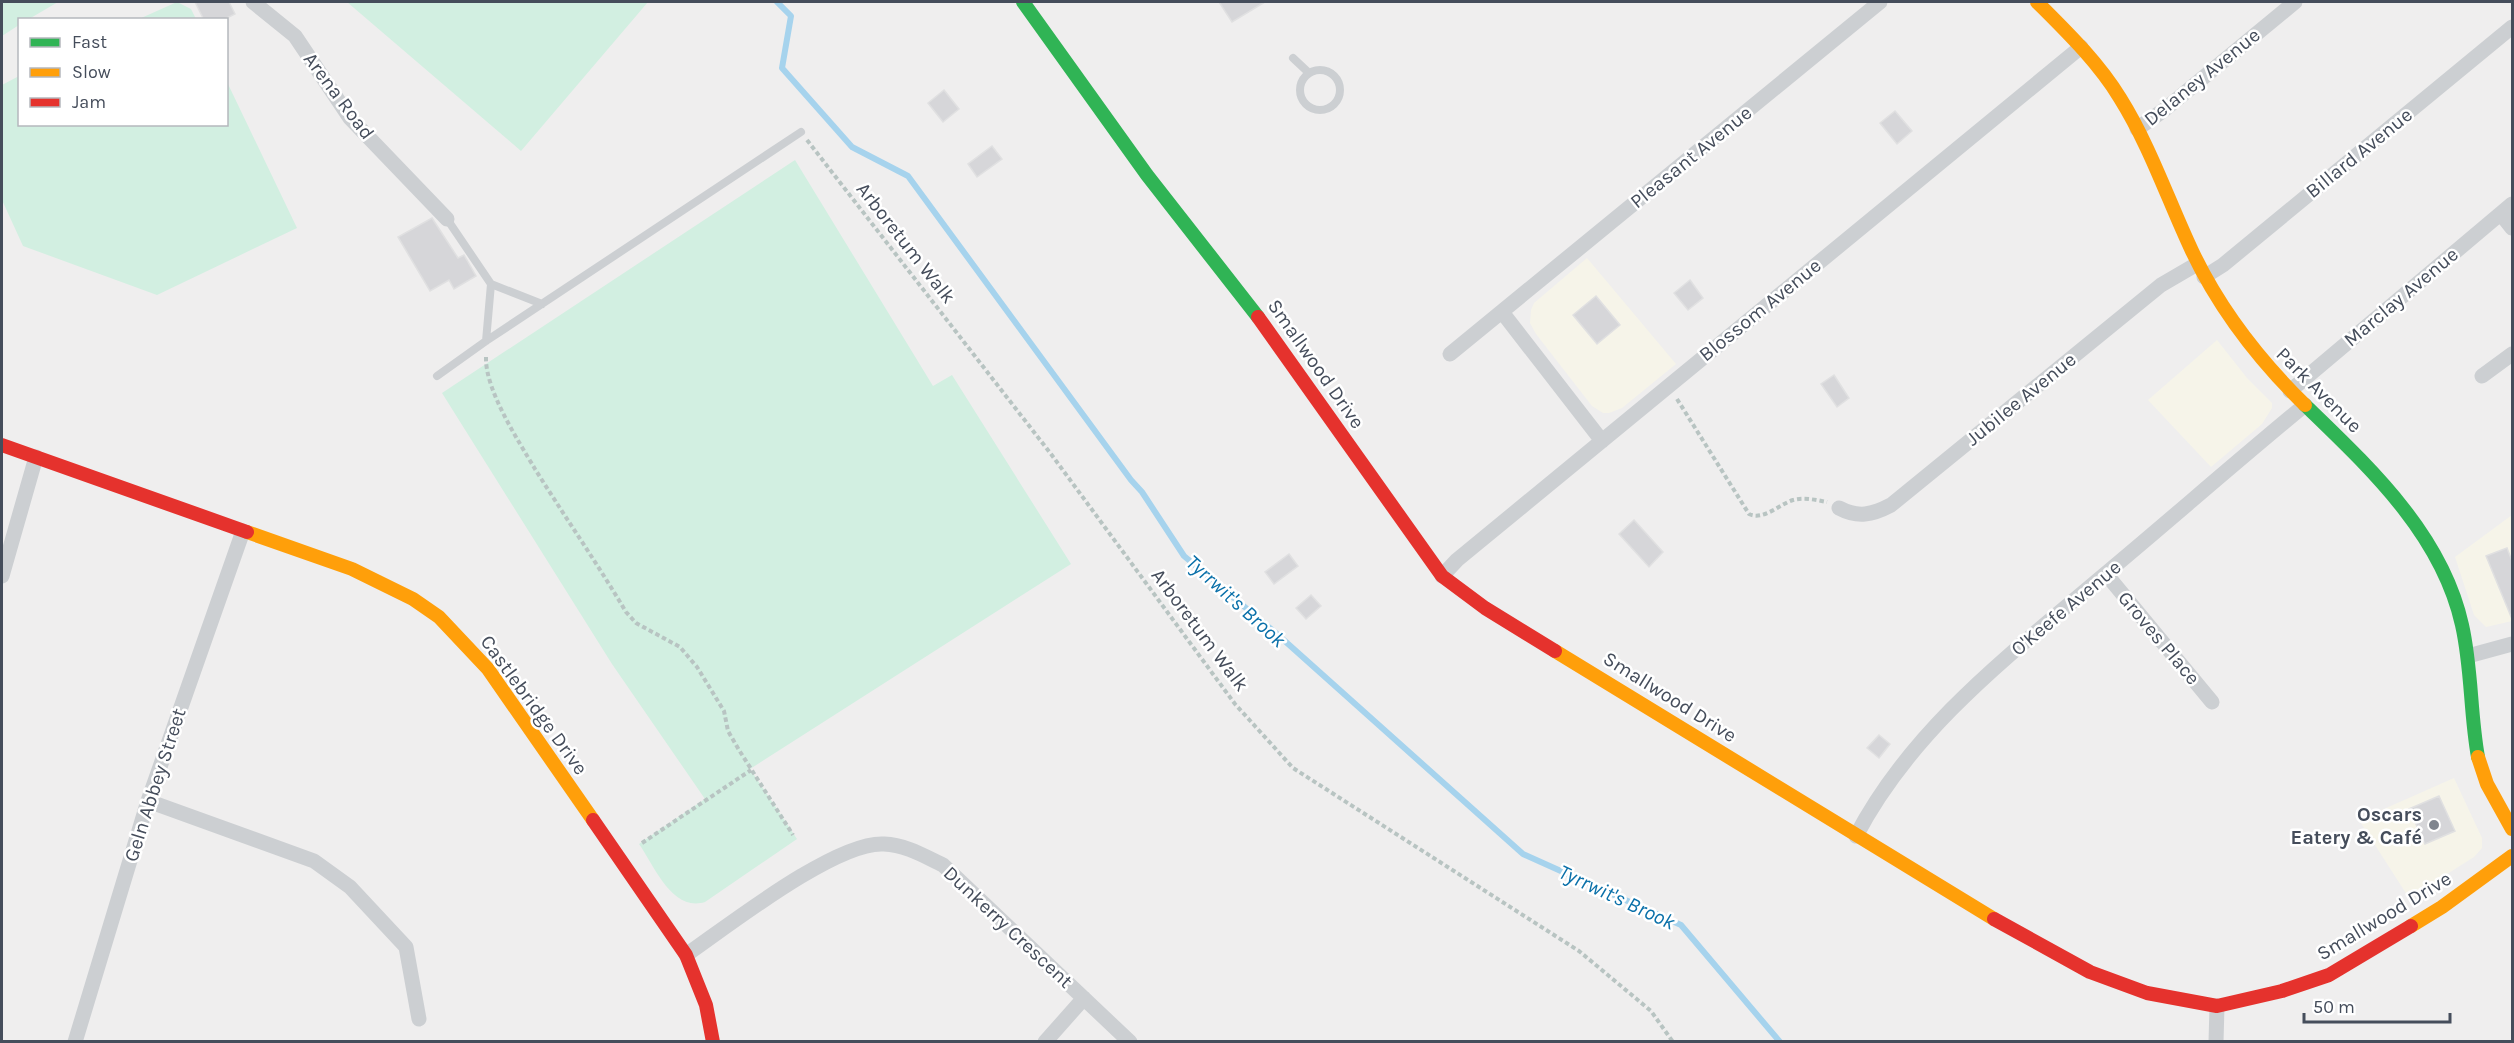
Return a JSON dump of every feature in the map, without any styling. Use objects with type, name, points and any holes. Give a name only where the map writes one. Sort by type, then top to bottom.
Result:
[{"type":"street","name":"Arena Road","points":[[253,2],[295,36],[350,118],[447,219]]},
{"type":"street","name":"Smallwood Drive","points":[[1023,2],[1147,175],[1256,312],[1442,576],[1485,608],[2011,929],[2090,972],[2147,993],[2217,1006],[2282,991],[2329,975],[2442,907],[2512,856]]},
{"type":"street","name":"Pleasant Avenue","points":[[1450,354],[1880,2]]},
{"type":"street","name":"Park Avenue","points":[[2037,2],[2081,47],[2114,88],[2137,129],[2201,270],[2247,343],[2290,391],[2379,478],[2433,548],[2455,598],[2468,656],[2475,740],[2481,769],[2492,795],[2512,829]]},
{"type":"street","name":"Delaney Avenue","points":[[2137,129],[2164,110],[2295,2]]},
{"type":"street","name":"Billard Avenue","points":[[2201,270],[2223,265],[2512,27]]},
{"type":"street","name":"Blossom Avenue","points":[[1442,576],[1457,560],[2081,47]]},
{"type":"street","points":[[2507,209],[2512,228]]},
{"type":"street","name":"Marclay Avenue","points":[[2290,391],[2507,209]]},
{"type":"street","name":"Jubilee Avenue","points":[[1839,508],[1866,515],[1891,505],[2161,285],[2201,270]]},
{"type":"street","points":[[1502,312],[1602,441]]},
{"type":"street","points":[[2482,376],[2512,354]]},
{"type":"street","name":"O'Keefe Avenue","points":[[1856,836],[1882,793],[1920,742],[1979,681],[2304,405]]},
{"type":"street","name":"Castlebridge Drive","points":[[2,445],[352,568],[413,599],[439,617],[488,669],[686,955],[706,1005],[713,1041]]},
{"type":"street","points":[[2,576],[36,457]]},
{"type":"street","name":"Geln Abbey Street","points":[[75,1041],[148,801],[243,531]]},
{"type":"street","name":"Groves Place","points":[[2106,574],[2212,702]]},
{"type":"street","points":[[2468,656],[2512,644]]},
{"type":"street","points":[[148,801],[314,861],[350,887],[406,947],[419,1019]]},
{"type":"street","name":"Dunkerry Crescent","points":[[686,955],[816,866],[848,851],[866,845],[883,843],[911,849],[943,865],[1130,1041]]},
{"type":"street","points":[[1045,1041],[1084,998]]},
{"type":"street","points":[[2217,1006],[2217,1041]]},
{"type":"lane","points":[[1293,58],[1309,73]]},
{"type":"lane","points":[[1328,71],[1337,80],[1340,93],[1334,105],[1314,109],[1303,101],[1300,95],[1301,82],[1309,73],[1328,71]]},
{"type":"lane","points":[[437,376],[801,132]]},
{"type":"lane","points":[[447,219],[491,284],[542,304]]},
{"type":"lane","points":[[486,341],[491,284]]},
{"type":"path","name":"Arboretum Walk","points":[[801,132],[1051,454],[1235,704],[1293,768],[1579,951],[1651,1011],[1673,1041]]},
{"type":"path","points":[[486,341],[485,364],[496,396],[514,433],[540,476],[626,612],[636,623],[680,647],[697,667],[724,711],[728,730],[793,835]]},
{"type":"path","points":[[1669,385],[1749,514],[1759,516],[1793,500],[1803,499],[1826,502],[1839,508]]},
{"type":"path","points":[[642,843],[751,770]]},
{"type":"shaded area","points":[[1587,258],[1676,364],[1622,408],[1609,413],[1603,413],[1592,406],[1530,323],[1534,303]]},
{"type":"shaded area","points":[[2217,340],[2247,378],[2272,403],[2272,408],[2262,424],[2211,467],[2148,400]]},
{"type":"shaded area","points":[[2512,515],[2512,621],[2486,627],[2474,615],[2455,557]]},
{"type":"shaded area","points":[[2454,778],[2482,838],[2482,848],[2474,857],[2409,898],[2359,820]]},
{"type":"green space","points":[[2,2],[58,2],[31,18],[18,18],[18,26],[2,36]]},
{"type":"green space","points":[[177,2],[191,9],[196,18],[141,18]]},
{"type":"green space","points":[[347,2],[648,2],[521,151]]},
{"type":"green space","points":[[18,77],[18,126],[228,126],[228,84],[297,228],[157,295],[23,246],[2,200],[2,85]]},
{"type":"green space","points":[[795,160],[933,386],[952,375],[1071,564],[750,769],[797,839],[705,902],[693,903],[674,894],[658,875],[639,844],[705,799],[612,664],[442,393]]},
{"type":"building","points":[[195,2],[229,2],[235,14],[227,18],[203,18]]},
{"type":"building","points":[[1219,2],[1265,2],[1232,22]]},
{"type":"building","points":[[944,90],[959,109],[943,122],[928,103]]},
{"type":"building","points":[[1895,111],[1912,131],[1897,144],[1880,123]]},
{"type":"building","points":[[992,146],[1002,159],[977,177],[968,164]]},
{"type":"building","points":[[432,218],[458,258],[464,255],[476,276],[454,289],[449,280],[430,291],[398,237]]},
{"type":"building","points":[[1690,280],[1703,298],[1688,310],[1674,293]]},
{"type":"building","points":[[1596,296],[1620,325],[1597,344],[1573,315]]},
{"type":"building","points":[[1834,375],[1849,398],[1837,407],[1821,384]]},
{"type":"building","points":[[1634,520],[1663,552],[1649,567],[1619,534]]},
{"type":"building","points":[[2507,548],[2512,561],[2512,619],[2486,556]]},
{"type":"building","points":[[1289,554],[1298,566],[1274,584],[1265,572]]},
{"type":"building","points":[[1311,595],[1321,606],[1306,619],[1296,608]]},
{"type":"building","points":[[1879,735],[1890,744],[1879,758],[1867,748]]},
{"type":"building","name":"Oscars Eatery & Café","points":[[2439,796],[2455,831],[2425,844],[2409,809]]},
{"type":"waterway","name":"Tyrrwit's Brook","points":[[777,2],[791,16],[782,68],[852,147],[908,176],[1142,492],[1184,556],[1277,634],[1523,854],[1681,925],[1780,1042]]},
{"type":"traffic: fast","points":[[1023,2],[1147,175],[1258,317]]},
{"type":"traffic: fast","points":[[2305,405],[2378,478],[2400,504],[2438,561],[2452,592],[2462,625],[2468,658],[2478,757]]},
{"type":"traffic: slow","points":[[2037,2],[2082,48],[2111,85],[2141,135],[2192,251],[2215,293],[2256,352],[2305,405]]},
{"type":"traffic: slow","points":[[247,532],[352,569],[413,599],[439,617],[488,669],[593,820]]},
{"type":"traffic: slow","points":[[1555,651],[1994,919]]},
{"type":"traffic: slow","points":[[2478,757],[2487,784],[2512,829]]},
{"type":"traffic: slow","points":[[2411,926],[2442,907],[2512,856]]},
{"type":"traffic: jam","points":[[1258,317],[1442,576],[1485,608],[1555,651]]},
{"type":"traffic: jam","points":[[2,445],[247,532]]},
{"type":"traffic: jam","points":[[593,820],[686,955],[706,1005],[713,1042]]},
{"type":"traffic: jam","points":[[1994,919],[2090,972],[2147,993],[2217,1006],[2282,991],[2329,975],[2411,926]]},
{"type":"place","name":"Oscars Eatery & Café","points":[[2434,825]]}]
